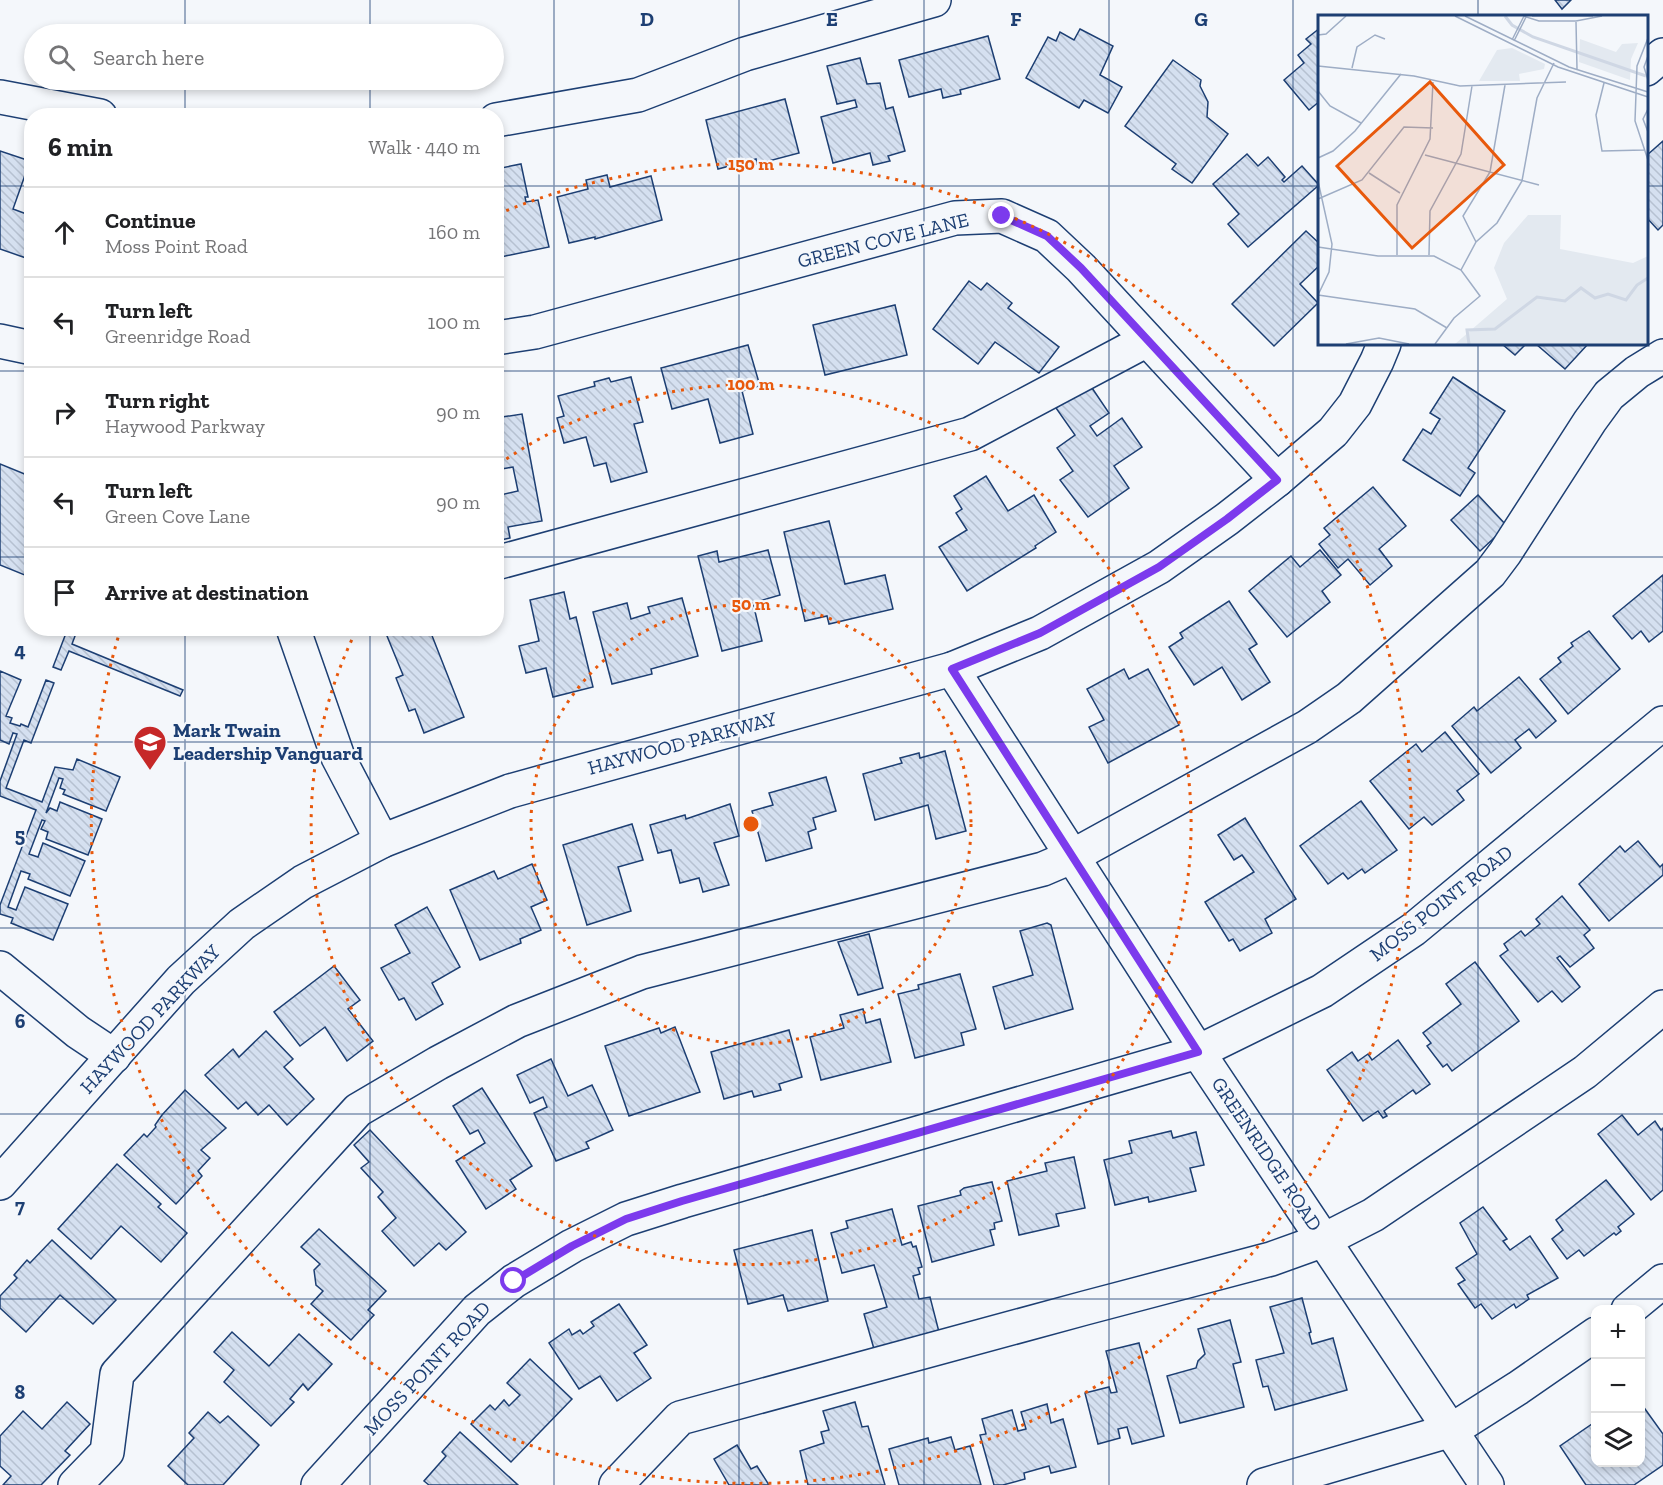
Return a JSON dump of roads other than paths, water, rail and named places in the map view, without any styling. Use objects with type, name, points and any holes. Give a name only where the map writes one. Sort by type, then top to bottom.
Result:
[{"type":"street","points":[[504,119],[638,95],[745,54],[934,0]]},
{"type":"street","points":[[1648,68],[1663,55]]},
{"type":"street","points":[[0,97],[58,108]]},
{"type":"street","name":"GREEN COVE LANE","points":[[504,337],[535,332],[955,218],[1002,216],[1047,236],[1081,268],[1277,480]]},
{"type":"street","points":[[504,561],[970,434],[1147,340]]},
{"type":"street","points":[[0,341],[24,346]]},
{"type":"street","name":"HAYWOOD PARKWAY","points":[[0,1183],[181,980],[242,924],[303,882],[382,841],[510,791],[952,669],[1040,633],[1159,567],[1277,480],[1333,432],[1355,404],[1384,345]]},
{"type":"street","points":[[75,1485],[107,1452],[117,1374],[358,1110],[438,1063],[517,1021],[642,972],[1043,869],[1071,857],[1307,727],[1349,698],[1490,573],[1609,395],[1637,372],[1663,356]]},
{"type":"street","points":[[296,636],[338,757],[382,841]]},
{"type":"street","name":"GREENRIDGE ROAD","points":[[952,669],[1198,1052],[1487,1485]]},
{"type":"street","name":"MOSS POINT ROAD","points":[[318,1485],[477,1310],[514,1281],[572,1246],[626,1219],[682,1201],[1198,1052],[1322,991],[1414,929],[1663,723]]},
{"type":"street","points":[[0,968],[78,1032],[114,1056]]},
{"type":"street","points":[[616,1485],[680,1418],[1271,1259],[1324,1240],[1373,1215],[1575,1079],[1663,1007]]},
{"type":"street","points":[[1634,1305],[1663,1281]]},
{"type":"street","points":[[1264,1485],[1452,1430],[1591,1337]]},
{"type":"place","name":"Mark Twain Leadership Vanguard","points":[[150,771]]}]
